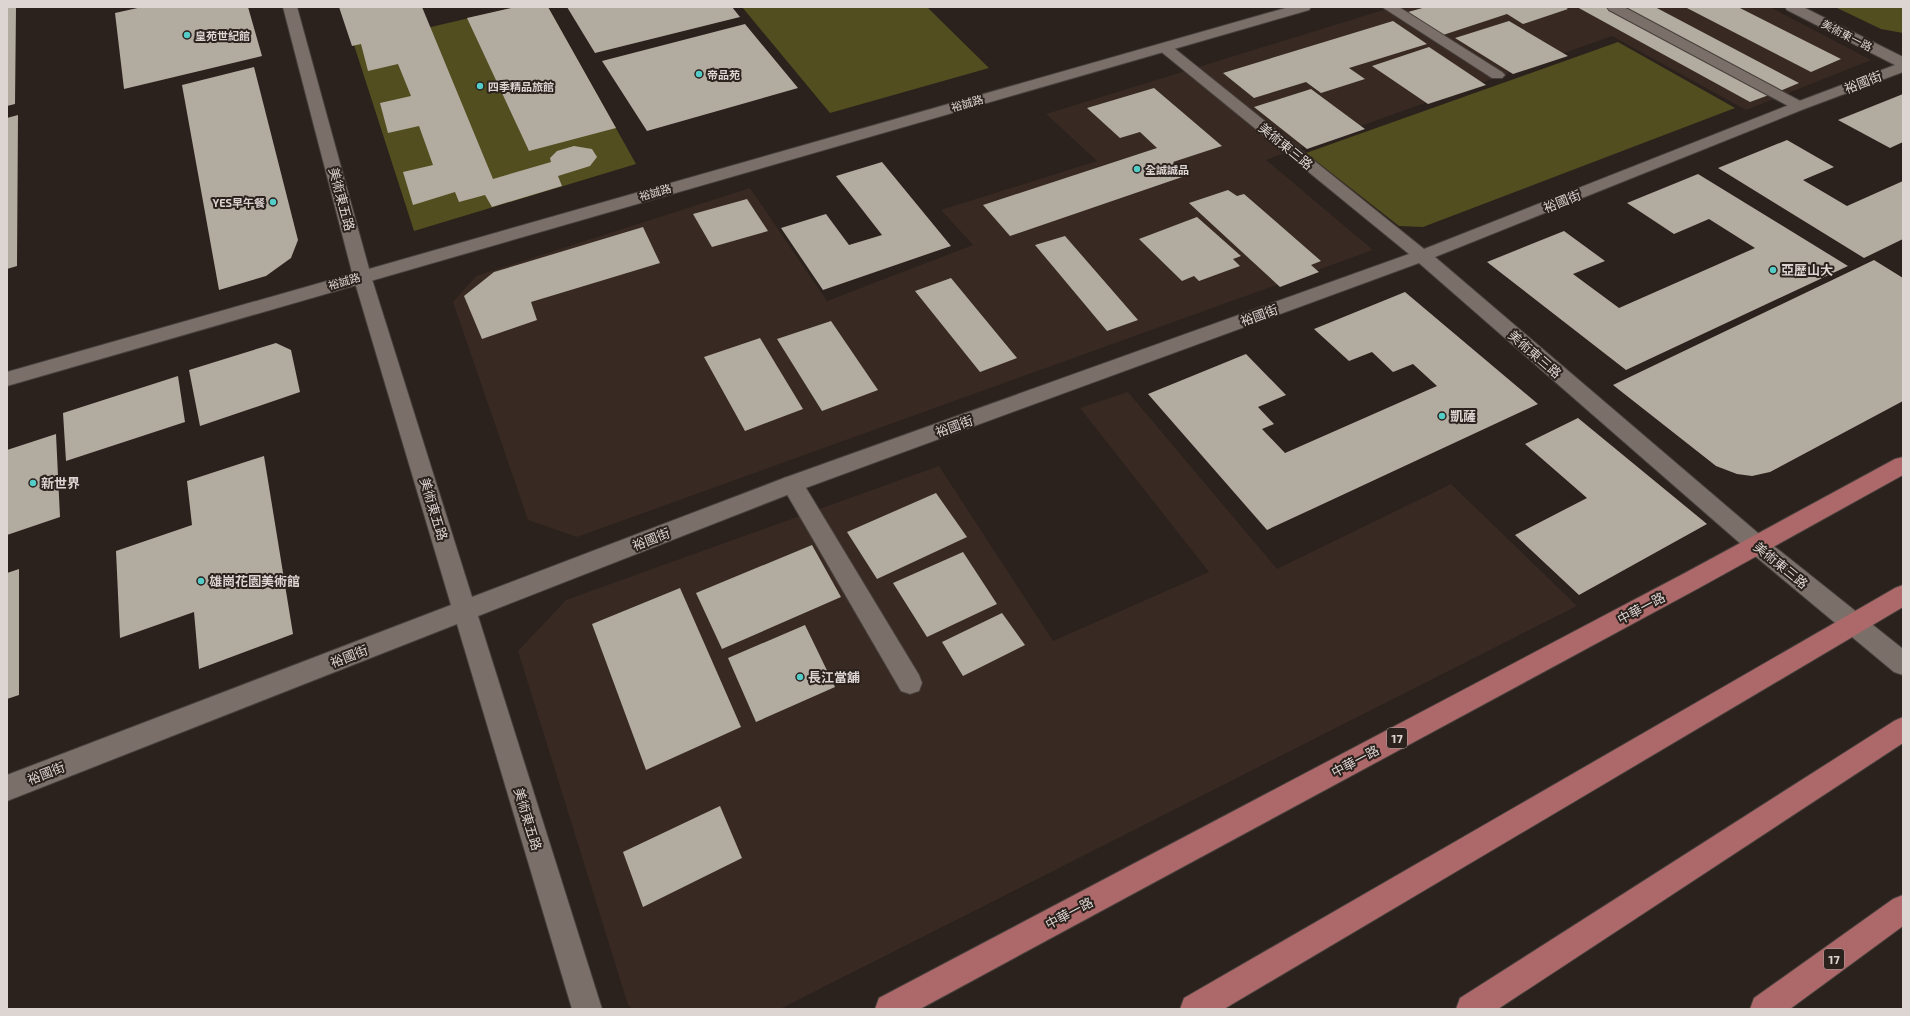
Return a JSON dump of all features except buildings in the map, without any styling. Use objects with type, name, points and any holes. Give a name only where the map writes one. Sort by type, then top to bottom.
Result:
[{"type":"main road","name":"中華一路","points":[[890,1009],[1757,546],[1903,465]]},
{"type":"main road","points":[[1195,1009],[1903,595]]},
{"type":"main road","points":[[1471,1009],[1903,729]]},
{"type":"main road","name":"17","points":[[1765,1009],[1903,909]]},
{"type":"street","name":"美術東五路","points":[[290,7],[362,276],[587,1009]]},
{"type":"street","name":"裕誠路","points":[[7,379],[1304,7]]},
{"type":"street","points":[[1389,7],[1497,75]]},
{"type":"street","points":[[1614,7],[1799,106]]},
{"type":"street","name":"美術東一路","points":[[1792,7],[1903,63]]},
{"type":"street","name":"美術東三路","points":[[1164,47],[1422,256],[1757,546],[1903,664]]},
{"type":"street","name":"裕國街","points":[[7,788],[792,484],[1422,256],[1799,106],[1903,67]]},
{"type":"street","points":[[792,484],[910,683]]},
{"type":"shaded area","name":"四季精品旅館","points":[[516,7],[548,7],[636,164],[414,231],[354,45]]},
{"type":"shaded area","points":[[742,7],[927,7],[989,68],[830,113]]},
{"type":"shaded area","points":[[1393,7],[1770,7],[1871,60],[1746,110],[1612,36],[1266,160],[1373,250],[577,537],[528,520],[453,302],[476,276],[750,188],[827,301],[973,245],[941,210],[1097,161],[1046,114]]},
{"type":"shaded area","points":[[1835,7],[1903,7],[1903,33],[1881,29]]},
{"type":"shaded area","points":[[1618,42],[1735,108],[1423,227],[1399,226],[1306,153]]},
{"type":"shaded area","points":[[1128,392],[1277,569],[1451,484],[1577,606],[780,1009],[633,1009],[628,1005],[518,651],[566,600],[939,466],[1053,641],[1209,572],[1080,408]]},
{"type":"place","name":"皇苑世紀館","points":[[187,35]]},
{"type":"place","name":"帝品苑","points":[[699,74]]},
{"type":"place","name":"四季精品旅館","points":[[480,86]]},
{"type":"place","name":"全誠誠品","points":[[1137,169]]},
{"type":"place","name":"YES早午餐","points":[[273,202]]},
{"type":"place","name":"亞歷山大","points":[[1773,270]]},
{"type":"place","name":"凱薩","points":[[1442,416]]},
{"type":"place","name":"新世界","points":[[33,483]]},
{"type":"place","name":"雄崗花園美術館","points":[[201,581]]},
{"type":"place","name":"長江當舖","points":[[800,677]]}]
